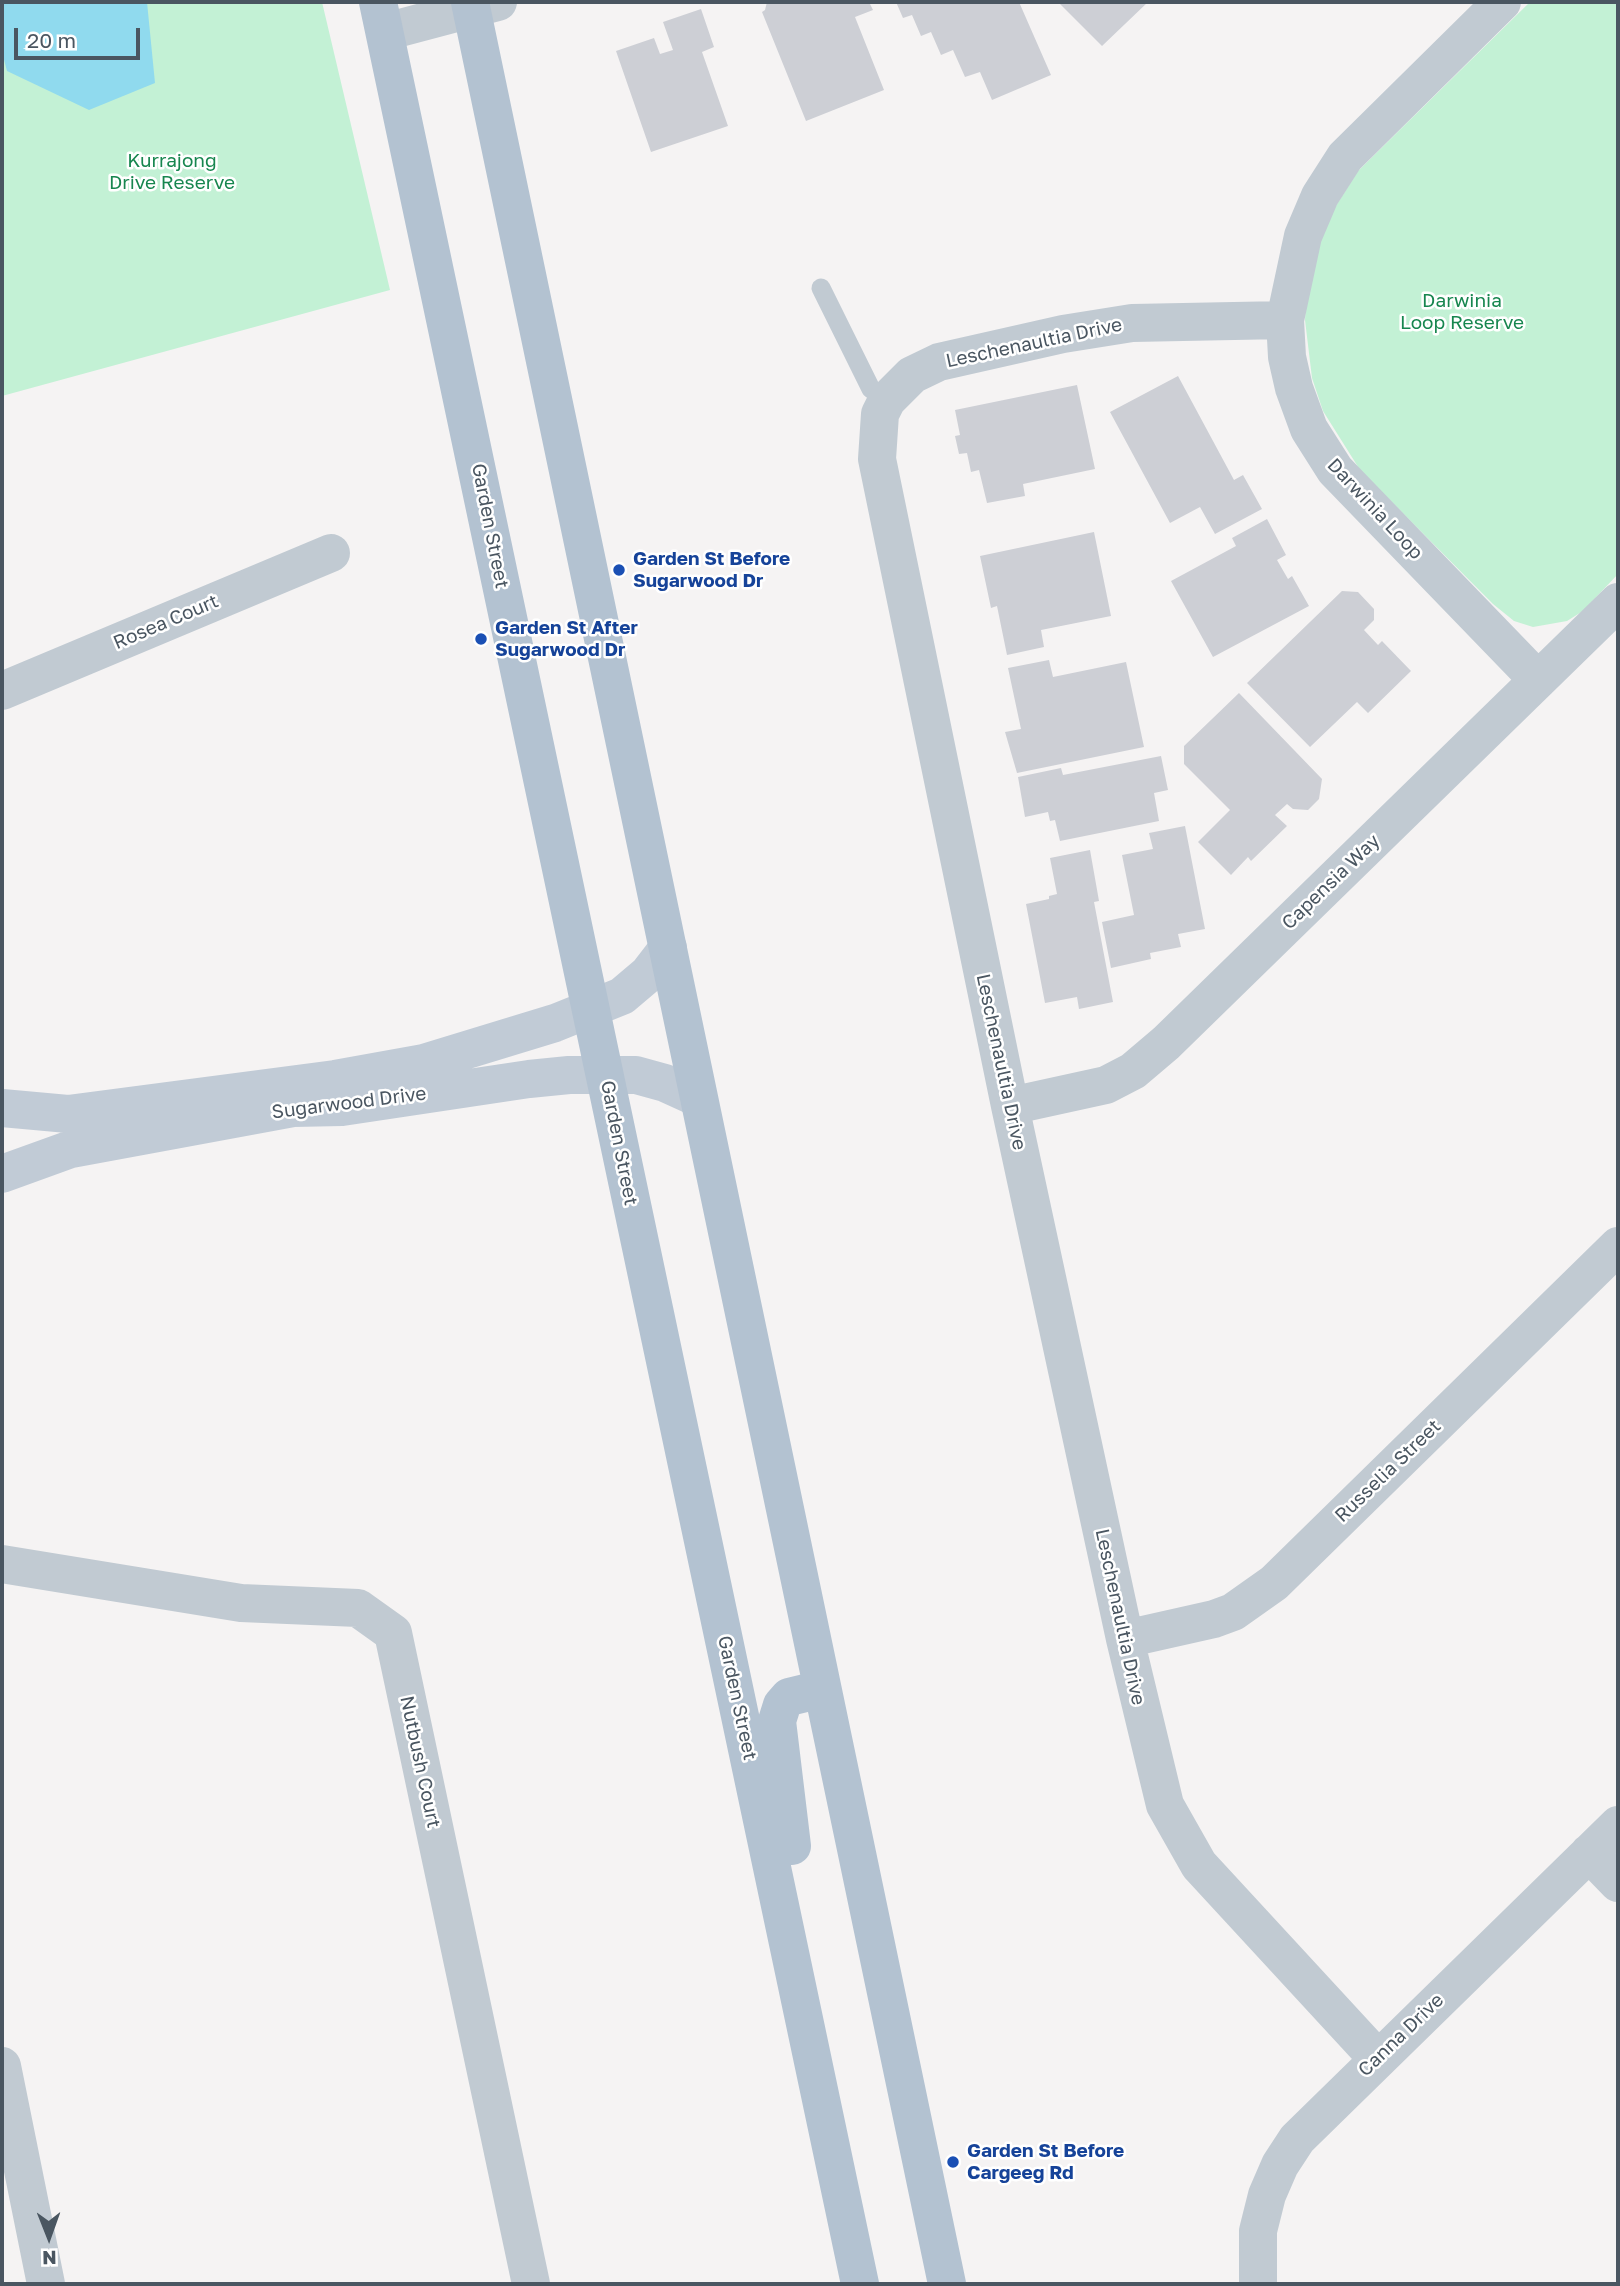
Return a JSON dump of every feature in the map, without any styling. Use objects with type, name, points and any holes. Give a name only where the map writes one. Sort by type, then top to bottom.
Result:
[{"type":"main road","points":[[480,5],[667,948],[947,2284]]},
{"type":"main road","name":"Garden Street","points":[[382,17],[860,2284]]},
{"type":"main road","points":[[802,2006],[799,1900],[777,1721],[782,1705],[789,1697],[822,1689]]},
{"type":"street","points":[[382,17],[480,5]]},
{"type":"street","name":"Darwinia Loop","points":[[1494,5],[1345,158],[1320,196],[1303,236],[1284,320],[1287,357],[1294,388],[1309,429],[1335,470],[1538,680]]},
{"type":"street","name":"Leschenaultia Drive","points":[[1284,320],[1132,323],[1063,334],[939,362],[912,375],[887,400],[880,414],[877,459],[1010,1106],[1154,1772],[1165,1805],[1199,1865],[1377,2058]]},
{"type":"street","name":"Rosea Court","points":[[2,691],[331,553]]},
{"type":"street","name":"Capensia Way","points":[[1010,1106],[1106,1085],[1133,1071],[1166,1044],[1618,602]]},
{"type":"street","name":"Sugarwood Drive","points":[[2,1108],[68,1114],[335,1079],[461,1053],[622,996],[648,974],[667,948]]},
{"type":"street","name":"Sugarwood Drive","points":[[2,1174],[71,1149],[293,1108],[342,1107],[529,1079],[606,1074],[636,1075],[664,1083],[698,1098]]},
{"type":"street","name":"Russelia Street","points":[[1125,1639],[1214,1619],[1233,1612],[1275,1583],[1618,1246]]},
{"type":"street","name":"Nutbush Court","points":[[2,1563],[241,1604],[358,1608],[393,1633],[531,2284]]},
{"type":"street","name":"Canna Drive","points":[[1258,2284],[1258,2231],[1267,2195],[1280,2165],[1297,2139],[1618,1825]]},
{"type":"street","points":[[1589,1853],[1618,1883]]},
{"type":"street","points":[[2,2066],[46,2284]]},
{"type":"lane","points":[[821,288],[872,389],[887,400]]},
{"type":"green space","name":"Kurrajong Drive Reserve","points":[[2,2],[322,2],[390,290],[2,396]]},
{"type":"green space","name":"Darwinia Loop Reserve","points":[[1530,2],[1618,2],[1618,574],[1583,611],[1567,621],[1533,627],[1514,621],[1493,604],[1360,470],[1323,411],[1312,378],[1305,320],[1307,281],[1327,220],[1358,171]]},
{"type":"water","points":[[2,2],[147,2],[155,83],[89,110],[7,71],[2,52]]},
{"type":"building","points":[[767,2],[869,2],[873,10],[855,17],[884,90],[806,121],[762,12]]},
{"type":"building","points":[[896,2],[1019,2],[1051,75],[992,100],[980,72],[965,77],[953,50],[941,55],[931,32],[921,36],[912,15],[903,18]]},
{"type":"building","points":[[1058,2],[1148,2],[1102,46]]},
{"type":"building","points":[[701,9],[714,47],[702,52],[728,126],[651,152],[616,51],[654,38],[660,54],[673,50],[663,22]]},
{"type":"building","points":[[1178,376],[1234,480],[1243,475],[1262,509],[1215,534],[1200,507],[1170,523],[1110,412]]},
{"type":"building","points":[[1077,385],[1095,469],[1023,484],[1025,496],[987,503],[979,470],[971,472],[967,453],[959,454],[955,436],[960,435],[955,410]]},
{"type":"building","points":[[1267,519],[1286,555],[1277,560],[1288,579],[1292,576],[1309,606],[1213,657],[1171,581],[1236,546],[1232,538]]},
{"type":"building","points":[[1094,532],[1111,616],[1041,630],[1044,647],[1007,655],[997,606],[991,608],[980,556]]},
{"type":"building","points":[[1342,591],[1358,592],[1374,609],[1374,620],[1364,630],[1378,645],[1382,641],[1411,671],[1368,713],[1357,702],[1310,747],[1247,683]]},
{"type":"building","points":[[1049,660],[1053,677],[1126,662],[1144,747],[1017,773],[1005,732],[1021,729],[1008,668]]},
{"type":"building","points":[[1239,693],[1322,779],[1319,799],[1308,810],[1293,809],[1287,804],[1275,815],[1287,826],[1251,861],[1248,857],[1231,875],[1198,842],[1230,810],[1184,764],[1184,746]]},
{"type":"building","points":[[1161,756],[1168,790],[1154,793],[1159,821],[1060,841],[1055,820],[1050,821],[1048,812],[1025,817],[1018,777],[1061,768],[1063,775]]},
{"type":"building","points":[[1185,826],[1205,929],[1178,934],[1181,947],[1150,953],[1151,959],[1111,968],[1102,922],[1134,915],[1122,855],[1153,849],[1149,833]]},
{"type":"building","points":[[1090,850],[1099,901],[1094,902],[1113,1002],[1079,1009],[1077,997],[1045,1003],[1026,904],[1049,899],[1049,896],[1057,894],[1050,858]]},
{"type":"place","name":"Garden St Before Sugarwood Dr","points":[[619,570]]},
{"type":"place","name":"Garden St After Sugarwood Dr","points":[[481,639]]},
{"type":"place","name":"Garden St Before Cargeeg Rd","points":[[953,2162]]}]
